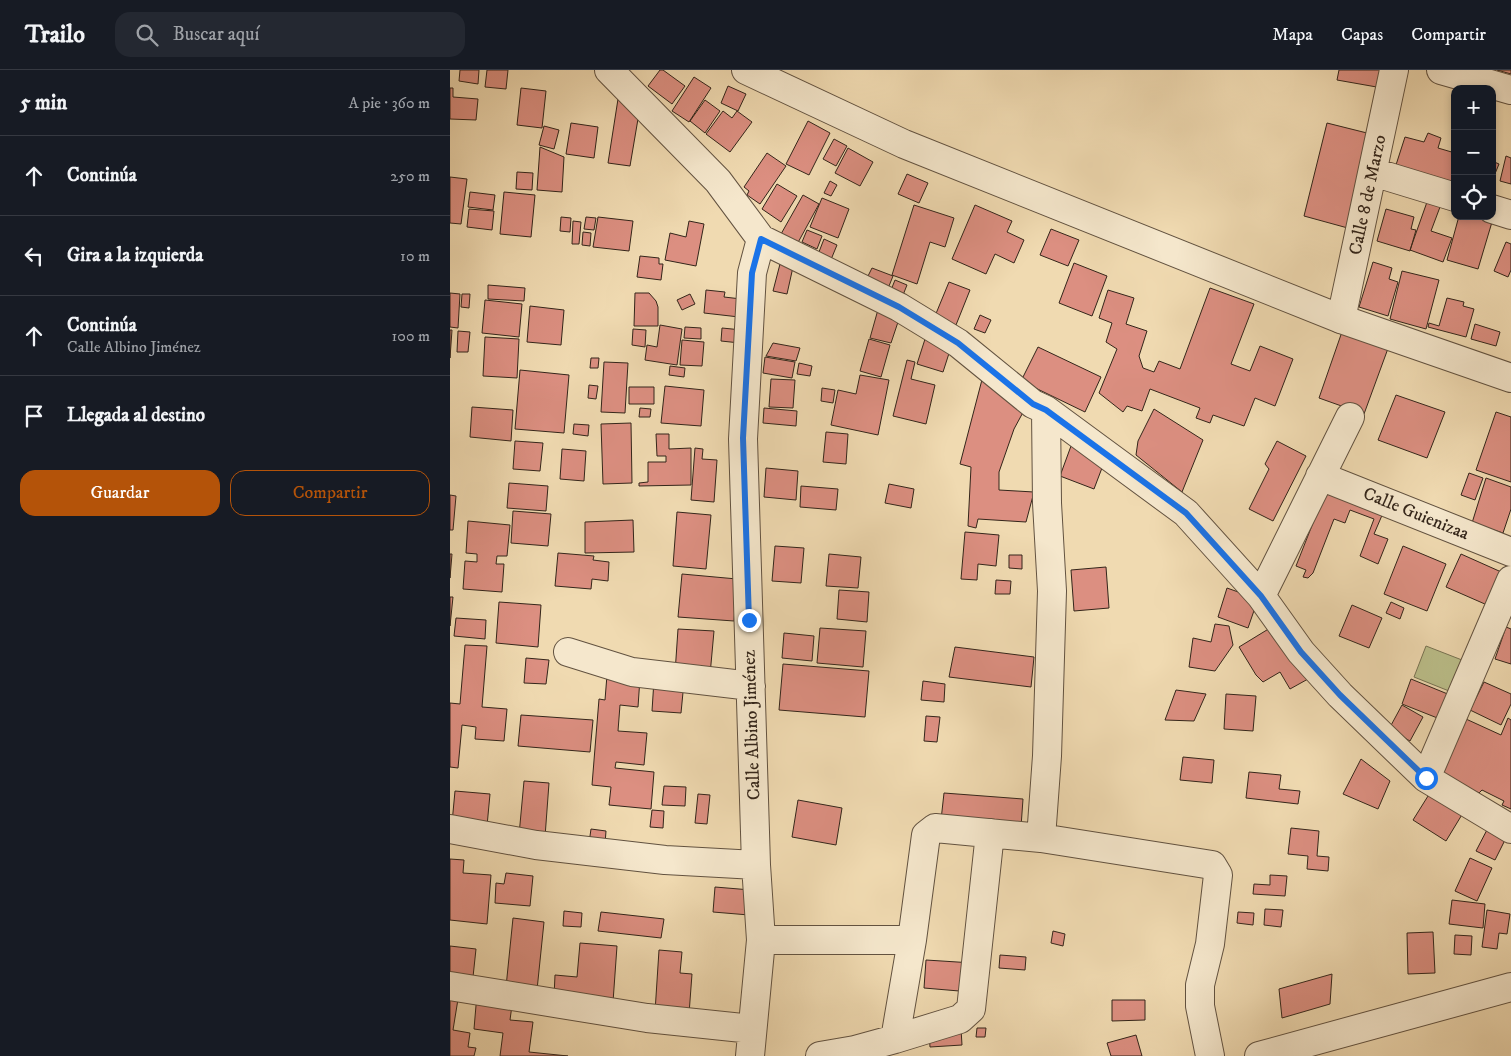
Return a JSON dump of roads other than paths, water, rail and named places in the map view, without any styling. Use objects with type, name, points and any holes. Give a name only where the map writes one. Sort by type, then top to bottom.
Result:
[{"type":"street","points":[[609,70],[718,181],[761,239],[899,307],[958,343],[1033,404],[1046,410],[1186,513],[1261,596],[1301,652],[1340,695],[1426,778],[1511,829]]},
{"type":"street","points":[[746,70],[904,144],[1341,319],[1511,378]]},
{"type":"street","name":"Calle 8 de Marzo","points":[[1341,319],[1394,70]]},
{"type":"street","points":[[1441,70],[1511,90]]},
{"type":"street","points":[[1373,172],[1451,196]]},
{"type":"street","points":[[1496,210],[1511,215]]},
{"type":"street","name":"Calle Albino Jiménez","points":[[750,1056],[761,940],[756,865],[743,438],[752,273],[761,239]]},
{"type":"street","points":[[1041,838],[1047,756],[1052,591],[1047,503],[1046,410]]},
{"type":"street","points":[[1261,596],[1350,416]]},
{"type":"street","name":"Calle Guienizaa","points":[[1320,476],[1511,552]]},
{"type":"street","points":[[1426,778],[1511,580]]},
{"type":"street","points":[[568,652],[632,672],[751,686]]},
{"type":"street","points":[[896,1039],[926,835],[936,828],[1041,838],[1212,865],[1218,875],[1210,944],[1200,985],[1200,1006],[1210,1056]]},
{"type":"street","points":[[450,829],[536,845],[665,860],[756,865]]},
{"type":"street","points":[[820,1056],[855,1050],[896,1039],[960,1019],[971,1009],[990,833]]},
{"type":"street","points":[[761,940],[912,940]]},
{"type":"street","points":[[450,986],[647,1018],[752,1029]]},
{"type":"street","points":[[1259,1056],[1511,987]]}]
